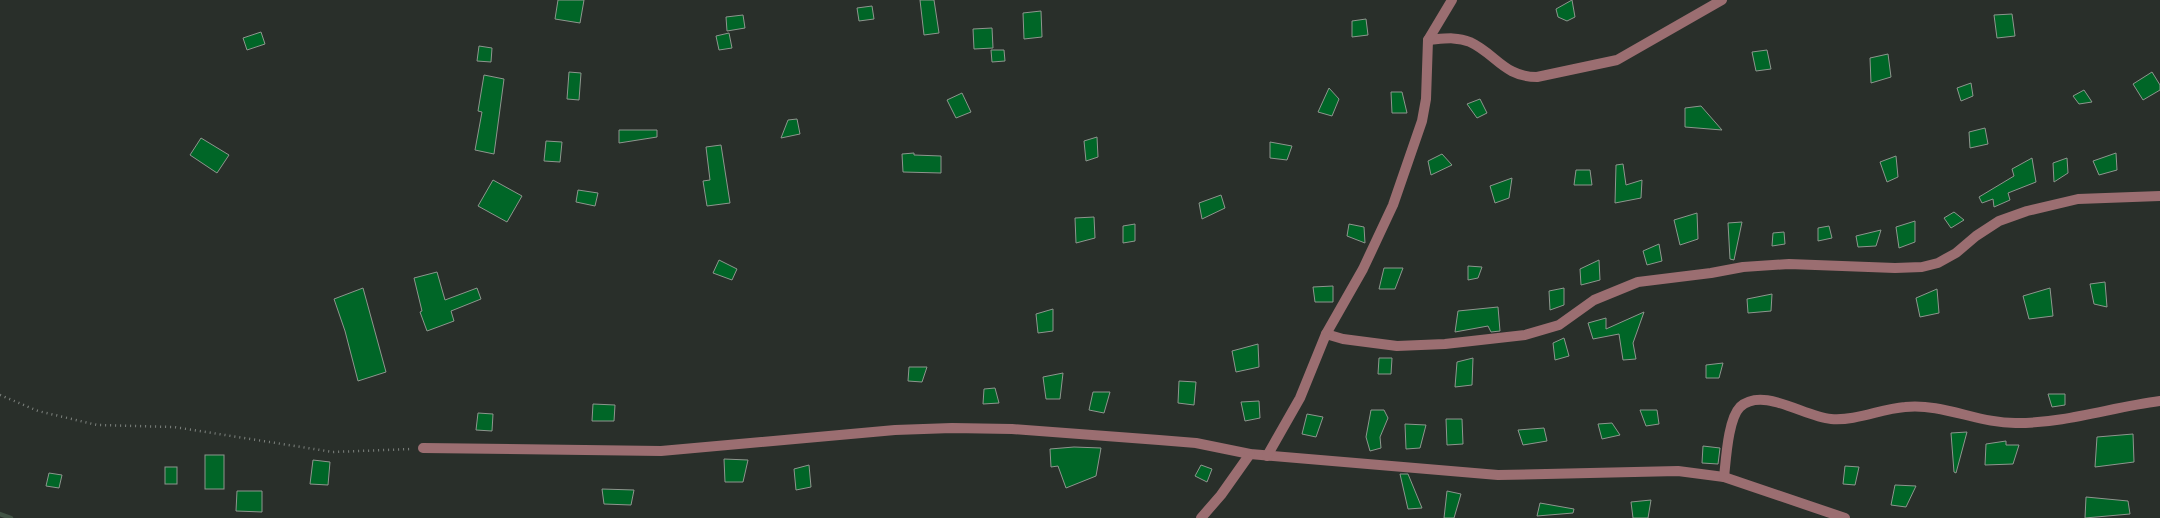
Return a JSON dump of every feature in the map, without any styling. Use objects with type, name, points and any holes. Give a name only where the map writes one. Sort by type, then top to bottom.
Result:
[{"type":"street","points":[[1266,456],[1300,398],[1326,334],[1344,304],[1393,205],[1417,140],[1426,99],[1428,40],[1452,0]]},
{"type":"street","points":[[1428,40],[1455,38],[1469,42],[1512,72],[1524,77],[1536,77],[1607,64],[1617,60],[1722,0]]},
{"type":"street","points":[[1326,334],[1343,339],[1397,346],[1445,344],[1525,335],[1559,325],[1568,320],[1583,306],[1594,300],[1638,282],[1702,275],[1742,267],[1789,264],[1922,267],[1938,263],[1956,253],[1976,236],[1999,221],[2027,211],[2078,198],[2160,196]]},
{"type":"street","points":[[1724,477],[1726,456],[1736,415],[1740,407],[1761,399],[1776,401],[1801,412],[1830,419],[1869,415],[1906,406],[1956,411],[1995,422],[2017,423],[2038,422],[2160,400]]},
{"type":"street","points":[[424,448],[661,451],[837,434],[952,428],[1012,429],[1159,440],[1196,444],[1266,456],[1498,475],[1669,471],[1724,477],[1845,518]]},
{"type":"street","points":[[1201,518],[1221,495],[1250,454]]},
{"type":"path","points":[[0,395],[38,411],[97,424],[174,427],[333,452],[424,448]]},
{"type":"building","points":[[558,0],[584,0],[580,23],[555,19]]},
{"type":"building","points":[[920,0],[934,0],[939,33],[924,35]]},
{"type":"building","points":[[1572,0],[1575,17],[1567,21],[1558,17],[1556,9]]},
{"type":"building","points":[[872,6],[874,19],[859,21],[857,8]]},
{"type":"building","points":[[1041,11],[1042,37],[1024,39],[1023,13]]},
{"type":"building","points":[[2012,14],[2015,36],[1997,38],[1994,15]]},
{"type":"building","points":[[743,15],[745,28],[727,31],[726,17]]},
{"type":"building","points":[[1366,19],[1368,35],[1352,37],[1352,21]]},
{"type":"building","points":[[992,28],[993,48],[974,49],[973,29]]},
{"type":"building","points":[[261,32],[265,44],[247,50],[243,38]]},
{"type":"building","points":[[729,33],[732,48],[719,50],[716,36]]},
{"type":"building","points":[[479,46],[492,48],[491,62],[477,61]]},
{"type":"building","points":[[991,50],[1004,50],[1005,61],[992,62]]},
{"type":"building","points":[[1767,50],[1771,69],[1756,71],[1752,52]]},
{"type":"building","points":[[1888,54],[1891,77],[1871,83],[1870,58]]},
{"type":"building","points":[[569,72],[581,73],[579,100],[567,99]]},
{"type":"building","points":[[2152,72],[2160,85],[2160,90],[2143,100],[2133,84]]},
{"type":"building","points":[[484,75],[504,79],[494,154],[475,150],[482,112],[478,111]]},
{"type":"building","points":[[1971,83],[1973,96],[1961,101],[1957,88]]},
{"type":"building","points":[[1329,88],[1339,99],[1332,116],[1318,112]]},
{"type":"building","points":[[2084,90],[2092,102],[2079,104],[2073,96]]},
{"type":"building","points":[[1391,92],[1402,92],[1407,113],[1392,113]]},
{"type":"building","points":[[962,93],[971,112],[956,118],[947,100]]},
{"type":"building","points":[[1480,99],[1487,113],[1477,118],[1467,104]]},
{"type":"building","points":[[1701,106],[1722,130],[1685,127],[1685,108]]},
{"type":"building","points":[[797,119],[800,134],[781,138],[788,120]]},
{"type":"building","points":[[1985,128],[1988,144],[1970,148],[1969,132]]},
{"type":"building","points":[[619,130],[657,130],[657,137],[619,143]]},
{"type":"building","points":[[1097,137],[1098,157],[1086,161],[1084,141]]},
{"type":"building","points":[[201,138],[229,155],[217,173],[190,155]]},
{"type":"building","points":[[546,141],[562,142],[560,162],[544,161]]},
{"type":"building","points":[[1270,142],[1292,146],[1287,160],[1270,158]]},
{"type":"building","points":[[721,145],[730,203],[707,206],[703,181],[710,180],[706,147]]},
{"type":"building","points":[[914,153],[914,155],[941,156],[941,173],[903,172],[902,154]]},
{"type":"building","points":[[2116,153],[2117,170],[2099,175],[2093,161]]},
{"type":"building","points":[[1442,154],[1452,165],[1431,175],[1428,161]]},
{"type":"building","points":[[1896,156],[1898,177],[1887,182],[1880,162]]},
{"type":"building","points":[[2032,158],[2036,182],[2008,193],[2010,200],[1994,207],[1993,199],[1982,203],[1979,197],[2014,176],[2012,169]]},
{"type":"building","points":[[2067,158],[2068,173],[2054,182],[2053,163]]},
{"type":"building","points":[[1623,164],[1626,185],[1642,180],[1641,198],[1615,203],[1616,165]]},
{"type":"building","points":[[1576,170],[1590,170],[1592,185],[1574,185]]},
{"type":"building","points":[[1512,178],[1509,198],[1495,203],[1490,186]]},
{"type":"building","points":[[493,180],[522,196],[507,222],[478,206]]},
{"type":"building","points":[[578,190],[598,193],[595,206],[576,202]]},
{"type":"building","points":[[1221,195],[1225,208],[1202,219],[1199,203]]},
{"type":"building","points":[[1954,212],[1964,220],[1951,228],[1944,218]]},
{"type":"building","points":[[1697,213],[1698,239],[1680,245],[1674,220]]},
{"type":"building","points":[[1094,217],[1095,238],[1076,243],[1075,218]]},
{"type":"building","points":[[1915,221],[1915,242],[1899,248],[1896,227]]},
{"type":"building","points":[[1742,222],[1734,260],[1730,259],[1728,223]]},
{"type":"building","points":[[1135,224],[1135,241],[1123,243],[1123,226]]},
{"type":"building","points":[[1349,224],[1364,227],[1365,243],[1347,236]]},
{"type":"building","points":[[1829,226],[1832,238],[1818,241],[1818,228]]},
{"type":"building","points":[[1881,230],[1876,246],[1858,247],[1856,236]]},
{"type":"building","points":[[1784,232],[1785,244],[1772,246],[1773,233]]},
{"type":"building","points":[[1659,244],[1662,261],[1647,265],[1643,251]]},
{"type":"building","points":[[719,260],[737,269],[732,280],[713,273]]},
{"type":"building","points":[[1599,260],[1600,280],[1581,285],[1580,269]]},
{"type":"building","points":[[1468,266],[1482,267],[1478,278],[1468,280]]},
{"type":"building","points":[[1384,268],[1403,268],[1395,289],[1379,289]]},
{"type":"building","points":[[437,272],[445,300],[477,288],[481,299],[451,311],[454,321],[427,331],[420,312],[422,311],[414,278]]},
{"type":"building","points":[[2105,282],[2107,307],[2094,304],[2090,284]]},
{"type":"building","points":[[1333,286],[1333,302],[1315,302],[1313,287]]},
{"type":"building","points":[[363,288],[386,372],[358,381],[345,331],[334,299]]},
{"type":"building","points":[[1564,288],[1564,305],[1550,310],[1549,291]]},
{"type":"building","points":[[2050,288],[2053,316],[2029,319],[2023,296]]},
{"type":"building","points":[[1937,289],[1939,313],[1920,317],[1916,298]]},
{"type":"building","points":[[1772,294],[1771,311],[1748,313],[1747,299]]},
{"type":"building","points":[[1498,307],[1500,331],[1491,332],[1488,326],[1455,332],[1458,311]]},
{"type":"building","points":[[1053,309],[1053,331],[1038,333],[1036,314]]},
{"type":"building","points":[[1644,312],[1633,343],[1636,359],[1623,360],[1619,334],[1593,339],[1588,323],[1606,318],[1606,329]]},
{"type":"building","points":[[1564,338],[1569,356],[1555,360],[1553,343]]},
{"type":"building","points":[[1258,344],[1259,367],[1236,372],[1232,351]]},
{"type":"building","points":[[1379,358],[1392,358],[1391,374],[1378,374]]},
{"type":"building","points":[[1473,358],[1472,385],[1455,387],[1457,362]]},
{"type":"building","points":[[1723,363],[1719,378],[1706,378],[1706,365]]},
{"type":"building","points":[[909,367],[927,367],[922,382],[908,381]]},
{"type":"building","points":[[1063,373],[1060,399],[1046,399],[1043,377]]},
{"type":"building","points":[[1179,381],[1196,382],[1194,405],[1178,403]]},
{"type":"building","points":[[995,388],[999,403],[983,404],[984,389]]},
{"type":"building","points":[[1093,392],[1110,392],[1104,413],[1089,410]]},
{"type":"building","points":[[2048,394],[2065,394],[2065,405],[2052,407]]},
{"type":"building","points":[[1259,401],[1260,418],[1245,421],[1241,402]]},
{"type":"building","points":[[593,404],[615,405],[614,421],[592,421]]},
{"type":"building","points":[[1371,410],[1384,410],[1388,418],[1380,437],[1381,448],[1370,451],[1366,437]]},
{"type":"building","points":[[1640,410],[1657,410],[1659,424],[1646,426]]},
{"type":"building","points":[[478,413],[493,414],[492,431],[476,430]]},
{"type":"building","points":[[1307,414],[1323,417],[1316,437],[1302,434]]},
{"type":"building","points":[[1446,419],[1462,419],[1463,444],[1447,445]]},
{"type":"building","points":[[1612,423],[1620,435],[1602,439],[1598,424]]},
{"type":"building","points":[[1405,424],[1426,425],[1420,448],[1406,449]]},
{"type":"building","points":[[1544,428],[1547,441],[1523,445],[1518,430]]},
{"type":"building","points":[[1967,432],[1956,473],[1954,472],[1951,433]]},
{"type":"building","points":[[2133,434],[2134,462],[2095,467],[2097,437]]},
{"type":"building","points":[[2006,441],[2006,445],[2019,445],[2013,464],[1985,465],[1986,444]]},
{"type":"building","points":[[1703,446],[1720,448],[1718,464],[1702,463]]},
{"type":"building","points":[[1074,447],[1101,448],[1096,476],[1066,488],[1058,466],[1051,467],[1050,449]]},
{"type":"building","points":[[205,455],[224,455],[224,489],[205,489]]},
{"type":"building","points":[[724,459],[748,460],[743,482],[725,482]]},
{"type":"building","points":[[313,460],[330,462],[328,485],[310,484]]},
{"type":"building","points":[[809,465],[811,487],[796,490],[794,469]]},
{"type":"building","points":[[1201,465],[1212,469],[1207,482],[1195,476]]},
{"type":"building","points":[[1845,466],[1859,467],[1855,485],[1843,484]]},
{"type":"building","points":[[165,467],[177,467],[177,484],[165,484]]},
{"type":"building","points":[[49,473],[62,475],[59,488],[46,486]]},
{"type":"building","points":[[1400,474],[1408,474],[1422,508],[1408,509]]},
{"type":"building","points":[[1895,485],[1916,486],[1906,507],[1891,505]]},
{"type":"building","points":[[602,489],[634,490],[631,505],[604,504]]},
{"type":"building","points":[[237,491],[262,491],[262,512],[236,511]]},
{"type":"building","points":[[1447,491],[1461,494],[1454,518],[1444,518]]},
{"type":"building","points":[[2086,497],[2128,501],[2130,514],[2085,518]]},
{"type":"building","points":[[1651,500],[1648,518],[1633,518],[1631,502]]},
{"type":"building","points":[[1540,503],[1574,509],[1573,513],[1537,516]]},
{"type":"waterway","points":[[0,514],[11,518]]}]
